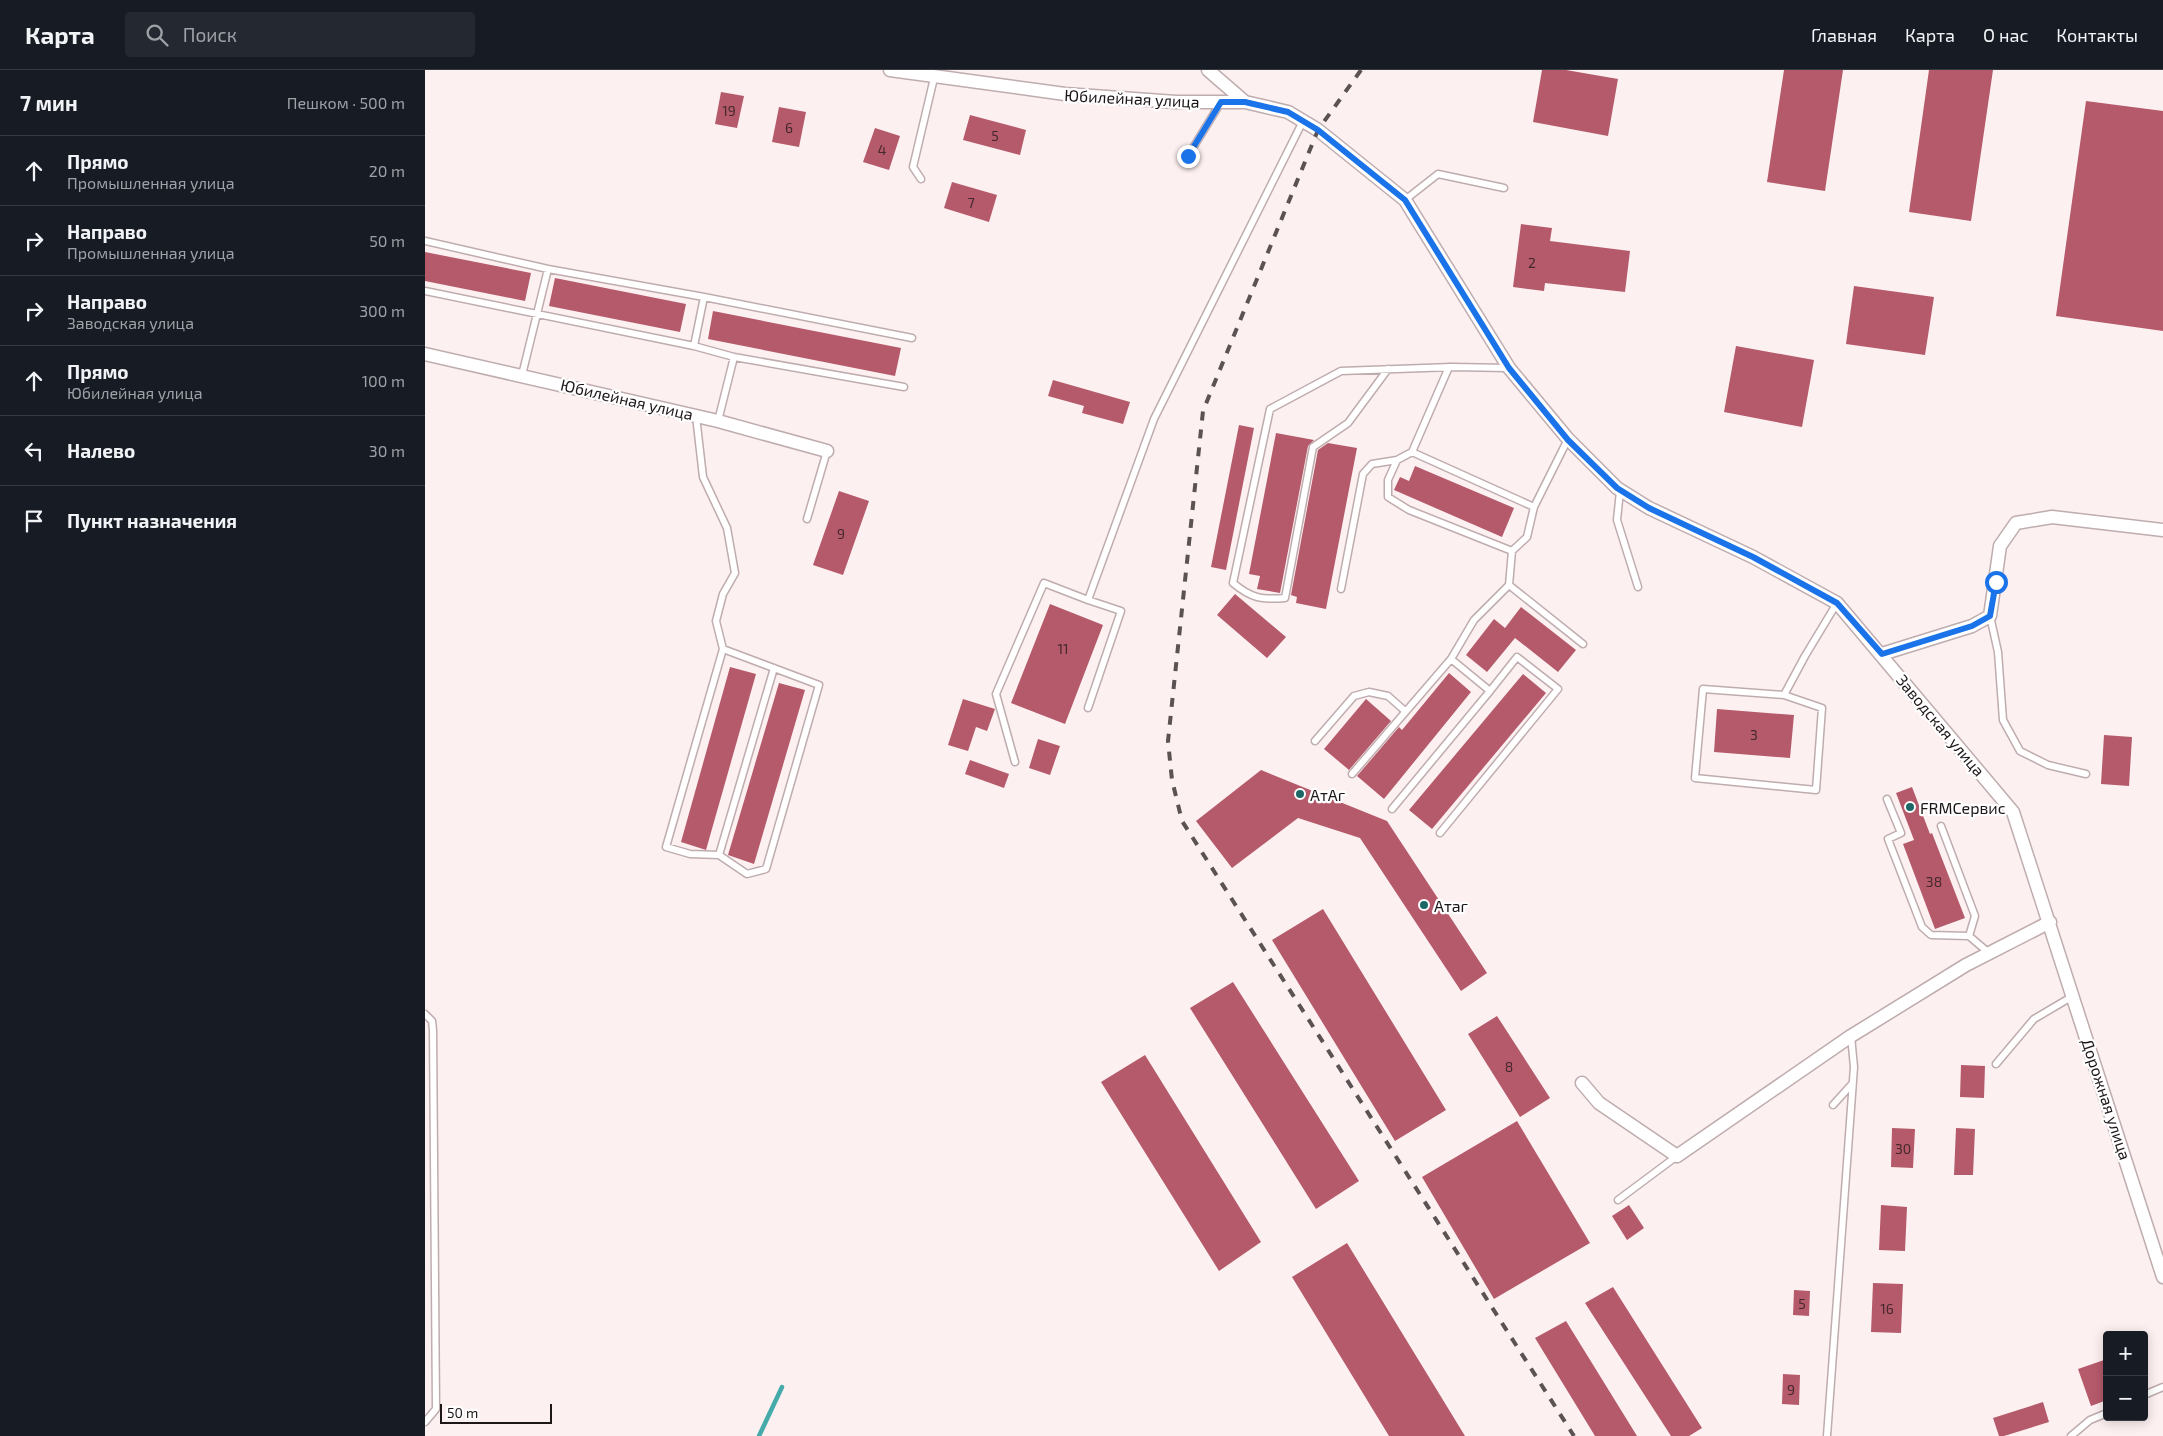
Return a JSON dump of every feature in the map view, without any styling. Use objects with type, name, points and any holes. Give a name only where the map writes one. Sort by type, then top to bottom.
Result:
[{"type":"street","name":"Юбилейная улица","points":[[895,70],[934,78],[959,75],[1065,94],[1176,102],[1245,102],[1288,112],[1318,130],[1405,200]]},
{"type":"street","points":[[1208,70],[1245,102]]},
{"type":"street","name":"Заводская улица","points":[[1405,200],[1509,368],[1568,440],[1621,490],[1649,508],[1753,557],[1837,603],[1882,654],[2013,812],[2050,922]]},
{"type":"street","name":"Юбилейная улица","points":[[425,354],[718,421],[827,451]]},
{"type":"street","points":[[1882,654],[1972,626],[1990,616],[2000,546],[2016,523],[2052,517],[2163,530]]},
{"type":"street","points":[[1582,1083],[1599,1103],[1677,1156],[1851,1036],[1966,965],[2050,922]]},
{"type":"street","name":"Дорожная улица","points":[[2050,922],[2163,1277]]},
{"type":"lane","points":[[921,179],[913,167],[934,78]]},
{"type":"lane","points":[[1188,156],[1221,102]]},
{"type":"lane","points":[[1088,600],[1154,419],[1303,121]]},
{"type":"lane","points":[[1405,200],[1439,174],[1504,188]]},
{"type":"lane","points":[[425,242],[548,269],[704,297],[912,338]]},
{"type":"lane","points":[[522,375],[548,269]]},
{"type":"lane","points":[[425,291],[694,346],[734,357],[904,386]]},
{"type":"lane","points":[[694,346],[704,297]]},
{"type":"lane","points":[[718,421],[734,357]]},
{"type":"lane","points":[[1389,369],[1348,423],[1313,447],[1285,598],[1264,600],[1244,592],[1233,582],[1270,409],[1341,371],[1389,369],[1449,367],[1509,368]]},
{"type":"lane","points":[[1341,589],[1363,474],[1372,464],[1397,460],[1412,452],[1449,367]]},
{"type":"lane","points":[[696,416],[703,477],[727,528],[735,573],[723,594],[716,622],[723,649],[666,847],[690,854],[719,855],[747,874],[766,869],[819,685],[723,649]]},
{"type":"lane","points":[[1352,774],[1451,659],[1474,620],[1509,585],[1512,551],[1527,537],[1535,507],[1568,440]]},
{"type":"lane","points":[[807,519],[827,451]]},
{"type":"lane","points":[[1412,452],[1535,507]]},
{"type":"lane","points":[[1397,460],[1388,480],[1388,497],[1409,510],[1512,551]]},
{"type":"lane","points":[[1621,490],[1617,520],[1638,587]]},
{"type":"lane","points":[[1015,762],[997,694],[1044,583],[1121,611],[1088,708]]},
{"type":"lane","points":[[1509,585],[1583,644]]},
{"type":"lane","points":[[1784,695],[1837,603]]},
{"type":"lane","points":[[1990,616],[1998,652],[2003,720],[2021,751],[2048,765],[2086,774]]},
{"type":"lane","points":[[1392,809],[1517,657],[1558,689],[1440,833]]},
{"type":"lane","points":[[1451,659],[1490,691]]},
{"type":"lane","points":[[719,855],[774,668]]},
{"type":"lane","points":[[1703,689],[1784,695],[1822,708],[1816,790],[1695,778],[1703,689]]},
{"type":"lane","points":[[1315,741],[1354,696],[1369,692],[1388,696],[1405,711]]},
{"type":"lane","points":[[1887,799],[1901,833],[1888,839],[1922,927],[1931,935],[1969,936],[1989,953]]},
{"type":"lane","points":[[1941,826],[1975,916],[1969,936]]},
{"type":"lane","points":[[1996,1064],[2034,1019],[2074,996]]},
{"type":"lane","points":[[425,1014],[432,1021],[433,1030],[436,1403],[436,1409],[425,1422]]},
{"type":"lane","points":[[1827,1436],[1855,1067],[1851,1036]]},
{"type":"lane","points":[[1833,1105],[1853,1083]]},
{"type":"lane","points":[[1618,1200],[1677,1156]]},
{"type":"lane","points":[[2148,1393],[2163,1387]]},
{"type":"lane","points":[[2071,1436],[2090,1420],[2103,1415]]},
{"type":"building","points":[[1542,70],[1566,70],[1618,79],[1608,136],[1533,122]]},
{"type":"building","points":[[1784,70],[1843,70],[1825,191],[1767,182]]},
{"type":"building","points":[[1929,70],[1993,70],[1971,221],[1909,212]]},
{"type":"building","points":[[721,92],[744,96],[737,128],[715,124]]},
{"type":"building","points":[[2086,101],[2163,111],[2163,331],[2056,316]]},
{"type":"building","points":[[779,107],[806,112],[799,147],[772,142]]},
{"type":"building","points":[[970,115],[1026,130],[1020,155],[963,140]]},
{"type":"building","points":[[875,128],[900,136],[889,170],[863,162]]},
{"type":"building","points":[[952,182],[997,195],[989,222],[944,208]]},
{"type":"building","points":[[1521,224],[1552,228],[1550,241],[1630,251],[1625,292],[1545,283],[1544,291],[1513,287]]},
{"type":"building","points":[[425,252],[531,273],[525,301],[425,281]]},
{"type":"building","points":[[555,278],[686,304],[680,332],[549,306]]},
{"type":"building","points":[[1854,286],[1934,297],[1925,355],[1846,344]]},
{"type":"building","points":[[713,311],[901,348],[895,376],[708,339]]},
{"type":"building","points":[[1736,346],[1814,360],[1802,427],[1724,412]]},
{"type":"building","points":[[1053,380],[1130,402],[1123,424],[1082,413],[1084,406],[1048,396]]},
{"type":"building","points":[[1239,425],[1254,428],[1226,570],[1211,567]]},
{"type":"building","points":[[1276,433],[1314,440],[1308,446],[1280,593],[1257,589],[1260,576],[1249,574]]},
{"type":"building","points":[[1328,443],[1357,448],[1326,609],[1296,603],[1297,597],[1291,595],[1318,450]]},
{"type":"building","points":[[1415,466],[1514,508],[1502,537],[1394,490],[1400,477],[1409,481]]},
{"type":"building","points":[[839,491],[869,501],[843,575],[813,565]]},
{"type":"building","points":[[1235,594],[1286,637],[1267,658],[1217,615]]},
{"type":"building","points":[[1050,604],[1103,625],[1065,724],[1011,703]]},
{"type":"building","points":[[1521,607],[1576,650],[1558,672],[1515,638],[1487,672],[1466,655],[1494,619],[1505,628]]},
{"type":"building","points":[[730,667],[756,674],[706,850],[681,842]]},
{"type":"building","points":[[1449,673],[1471,692],[1384,799],[1357,776],[1399,727],[1402,730]]},
{"type":"building","points":[[1523,674],[1546,693],[1432,829],[1409,810]]},
{"type":"building","points":[[779,683],[805,690],[754,864],[728,855]]},
{"type":"building","points":[[963,699],[995,709],[987,731],[976,727],[968,751],[948,745]]},
{"type":"building","points":[[1366,699],[1391,721],[1349,770],[1324,749]]},
{"type":"building","points":[[1717,709],[1794,715],[1790,758],[1714,752]]},
{"type":"building","points":[[2104,735],[2132,737],[2129,786],[2101,784]]},
{"type":"building","points":[[1038,739],[1060,746],[1050,775],[1029,768]]},
{"type":"building","points":[[970,760],[1009,774],[1004,788],[965,774]]},
{"type":"building","points":[[1261,770],[1387,821],[1487,973],[1461,991],[1360,838],[1298,818],[1232,868],[1196,821]]},
{"type":"building","points":[[1912,787],[1965,918],[1935,929],[1903,844],[1914,840],[1896,793]]},
{"type":"building","points":[[1323,909],[1446,1110],[1395,1141],[1272,940]]},
{"type":"building","points":[[1233,982],[1359,1181],[1316,1209],[1190,1008]]},
{"type":"building","points":[[1497,1016],[1550,1098],[1520,1117],[1468,1034]]},
{"type":"building","points":[[1145,1055],[1261,1242],[1219,1271],[1101,1082]]},
{"type":"building","points":[[1961,1065],[1985,1066],[1984,1098],[1960,1097]]},
{"type":"building","points":[[1517,1121],[1590,1243],[1494,1299],[1422,1177]]},
{"type":"building","points":[[1892,1128],[1915,1129],[1913,1168],[1891,1167]]},
{"type":"building","points":[[1956,1128],[1975,1129],[1973,1175],[1954,1175]]},
{"type":"building","points":[[1629,1205],[1644,1228],[1627,1240],[1612,1216]]},
{"type":"building","points":[[1881,1205],[1907,1207],[1905,1251],[1879,1250]]},
{"type":"building","points":[[1347,1243],[1465,1436],[1389,1436],[1292,1277]]},
{"type":"building","points":[[1873,1283],[1903,1284],[1901,1333],[1871,1332]]},
{"type":"building","points":[[1613,1287],[1702,1428],[1689,1436],[1671,1436],[1585,1303]]},
{"type":"building","points":[[1794,1290],[1810,1291],[1809,1316],[1793,1315]]},
{"type":"building","points":[[1566,1321],[1637,1436],[1595,1436],[1535,1338]]},
{"type":"building","points":[[2103,1360],[2103,1402],[2091,1406],[2078,1369]]},
{"type":"building","points":[[1783,1374],[1800,1375],[1799,1405],[1782,1404]]},
{"type":"building","points":[[2043,1402],[2049,1422],[1999,1436],[1993,1418]]},
{"type":"waterway","points":[[759,1436],[782,1387]]},
{"type":"railway","points":[[1361,70],[1318,130],[1203,411],[1168,741],[1172,780],[1182,821],[1574,1436]]},
{"type":"place","name":"АтАг","points":[[1300,794]]},
{"type":"place","name":"FRMСервис","points":[[1910,807]]},
{"type":"place","name":"Атаг","points":[[1424,905]]},
{"type":"route","points":[[1188,156],[1221,102],[1245,102],[1288,112],[1318,130],[1405,200],[1509,368],[1568,440],[1617,488],[1649,508],[1753,557],[1837,603],[1882,654],[1972,626],[1990,616],[1996,582]]}]
